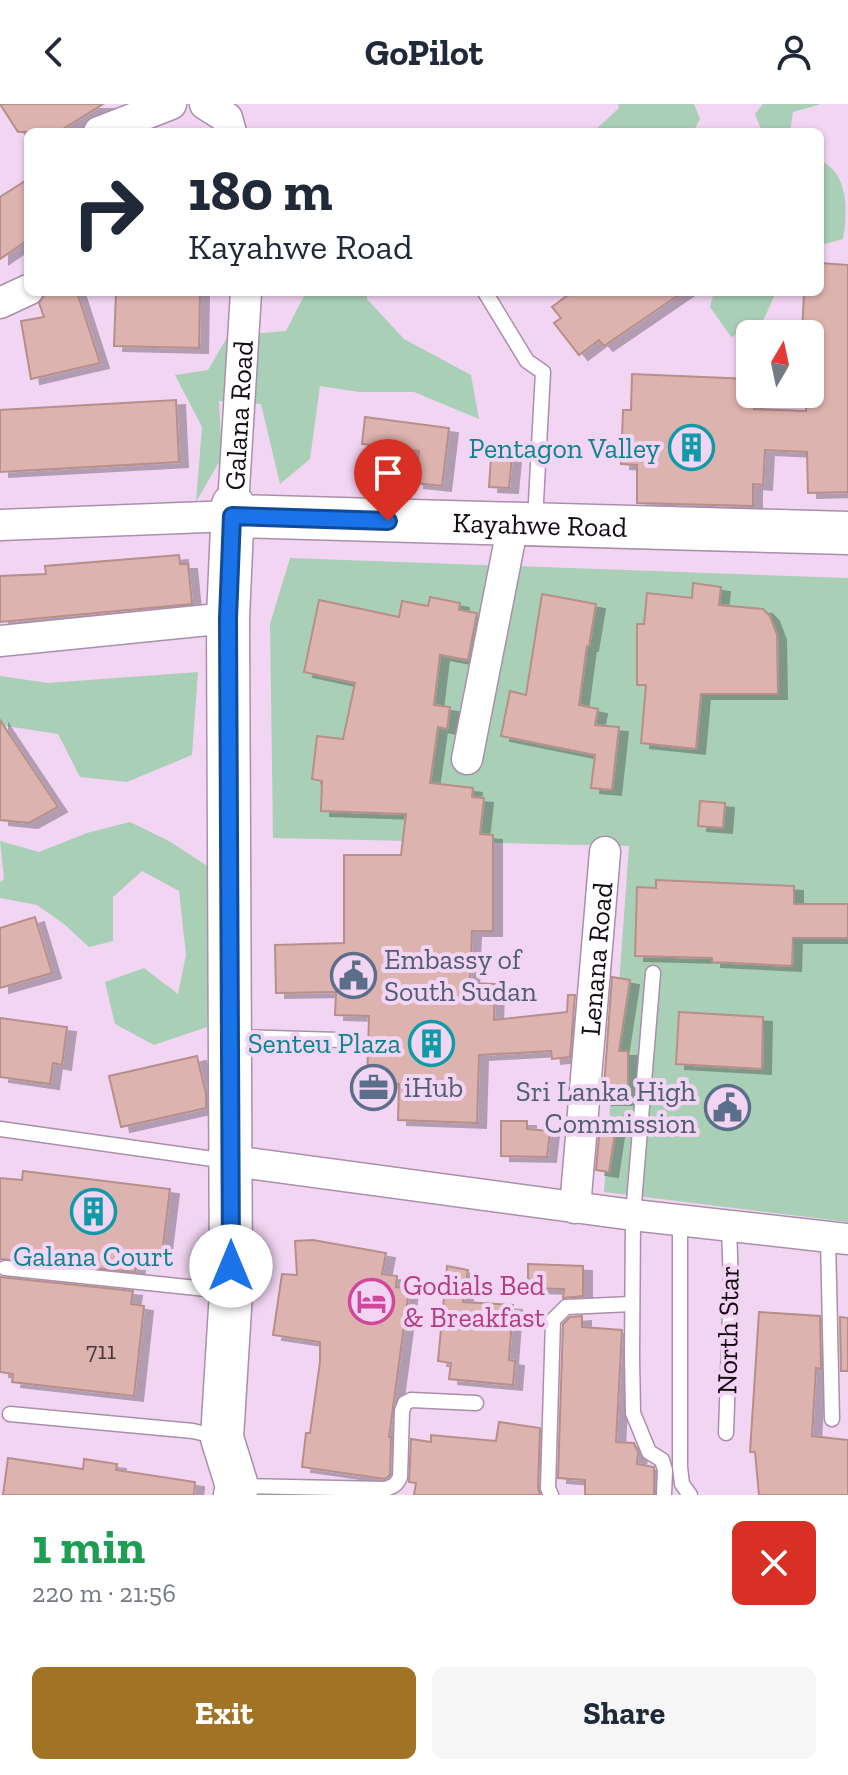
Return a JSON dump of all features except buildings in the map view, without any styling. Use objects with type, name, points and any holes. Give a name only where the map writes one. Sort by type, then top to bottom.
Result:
[{"type":"main road","name":"Kayahwe Road","points":[[232,510],[524,524],[848,533]]},
{"type":"main road","name":"Galana Road","points":[[232,510],[228,618],[231,1292],[222,1438],[236,1490]]},
{"type":"street","points":[[109,128],[171,104]]},
{"type":"street","points":[[205,104],[227,118],[230,128]]},
{"type":"street","points":[[0,303],[24,292]]},
{"type":"street","name":"Galana Road","points":[[232,510],[246,296]]},
{"type":"street","points":[[0,525],[232,510]]},
{"type":"street","points":[[467,759],[524,524]]},
{"type":"street","points":[[0,641],[228,618]]},
{"type":"street","name":"Lenana Road","points":[[575,1208],[605,852]]},
{"type":"street","points":[[232,1161],[575,1208],[838,1238]]},
{"type":"lane","points":[[487,296],[527,361],[543,372],[524,524]]},
{"type":"lane","points":[[653,973],[633,1215],[633,1413],[649,1452],[662,1460],[665,1470],[664,1495]]},
{"type":"lane","points":[[232,1037],[339,1040]]},
{"type":"lane","points":[[0,1129],[232,1161]]},
{"type":"lane","points":[[680,1221],[680,1467],[682,1484],[690,1495]]},
{"type":"lane","name":"North Star","points":[[726,1433],[731,1284],[729,1227]]},
{"type":"lane","points":[[832,1419],[838,1238]]},
{"type":"lane","points":[[5,1268],[231,1292]]},
{"type":"lane","points":[[551,1495],[548,1488],[553,1320],[566,1307],[632,1304]]},
{"type":"lane","points":[[236,1490],[391,1487],[400,1477],[402,1411],[405,1403],[411,1400],[476,1403]]},
{"type":"lane","points":[[10,1414],[193,1431],[222,1438]]},
{"type":"green space","points":[[618,104],[694,104],[700,119],[695,128],[597,128],[619,108]]},
{"type":"green space","points":[[763,104],[821,104],[793,112],[791,128],[760,128],[755,114]]},
{"type":"green space","points":[[824,163],[836,174],[844,193],[843,239],[824,244]]},
{"type":"green space","points":[[304,296],[367,296],[404,339],[471,375],[479,419],[414,392],[359,392],[320,386],[310,459],[280,484],[261,404],[219,401],[222,457],[196,502],[202,427],[175,375],[208,370],[228,336],[286,331]]},
{"type":"green space","points":[[713,296],[774,296],[764,319],[736,320],[736,334],[731,337],[710,307]]},
{"type":"green space","points":[[290,558],[848,578],[848,1222],[604,1192],[629,846],[273,838],[270,624]]},
{"type":"green space","points":[[198,672],[192,755],[127,782],[80,777],[58,734],[0,725],[0,676],[48,683]]},
{"type":"green space","points":[[130,822],[169,841],[215,871],[207,1027],[154,1045],[115,1024],[105,982],[144,968],[178,994],[186,955],[179,891],[142,871],[113,897],[113,941],[89,947],[37,905],[0,898],[0,882],[4,879],[0,841],[39,852],[87,833]]},
{"type":"place","name":"Pentagon Valley","points":[[691,448]]},
{"type":"place","name":"Embassy of South Sudan","points":[[353,975]]},
{"type":"place","name":"Senteu Plaza","points":[[432,1043]]},
{"type":"place","name":"iHub","points":[[373,1087]]},
{"type":"place","name":"Sri Lanka High Commission","points":[[727,1107]]},
{"type":"place","name":"Galana Court","points":[[93,1211]]},
{"type":"place","name":"Godials Bed & Breakfast","points":[[372,1301]]},
{"type":"route","points":[[231,1266],[228,618],[232,516],[388,521]]}]
